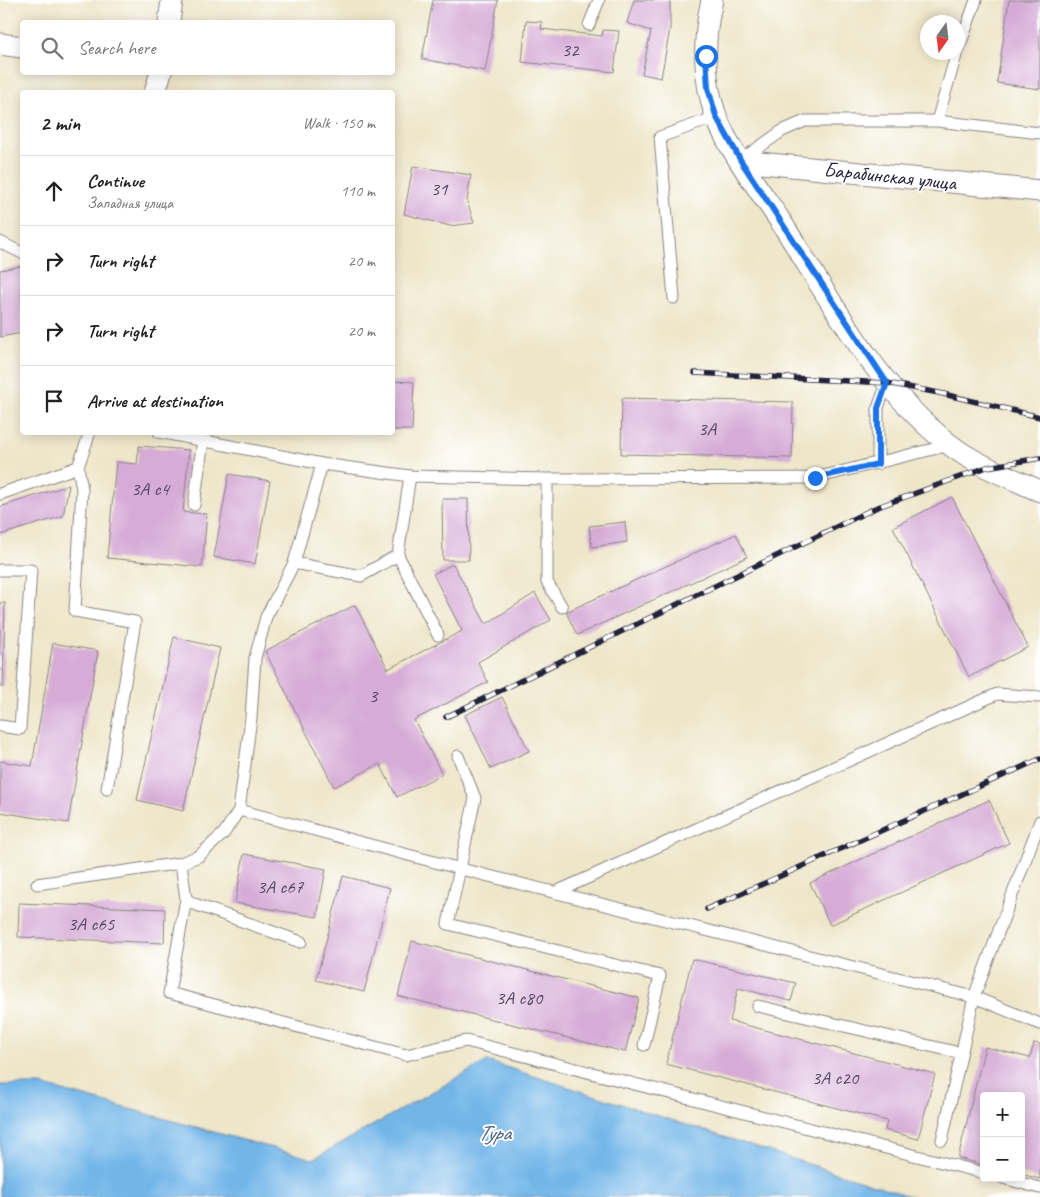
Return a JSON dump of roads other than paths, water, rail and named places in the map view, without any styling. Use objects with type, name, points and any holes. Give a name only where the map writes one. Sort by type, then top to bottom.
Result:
[{"type":"street","points":[[169,20],[172,0]]},
{"type":"street","points":[[712,0],[706,56],[708,88],[716,116],[741,161],[887,383],[903,402],[950,444],[987,467],[1040,491]]},
{"type":"street","points":[[0,44],[20,47]]},
{"type":"street","points":[[156,90],[160,75]]},
{"type":"street","name":"Барабинская улица","points":[[741,161],[1040,191]]},
{"type":"lane","points":[[589,25],[599,0]]},
{"type":"lane","points":[[965,30],[976,0]]},
{"type":"lane","points":[[937,121],[955,60]]},
{"type":"lane","points":[[674,298],[660,137],[716,116]]},
{"type":"lane","points":[[741,161],[782,131],[805,122],[937,121],[1040,133]]},
{"type":"lane","points":[[0,242],[20,252]]},
{"type":"lane","points":[[878,464],[878,408],[887,383]]},
{"type":"lane","points":[[89,435],[78,467],[82,490],[76,611],[135,622],[107,789]]},
{"type":"lane","points":[[176,435],[322,464],[410,476],[548,479],[815,478],[878,464],[950,444]]},
{"type":"lane","points":[[194,505],[204,440]]},
{"type":"lane","points":[[38,884],[181,863],[199,856],[224,833],[239,810],[251,718],[255,658],[266,617],[294,563],[322,464]]},
{"type":"lane","points":[[0,494],[78,467]]},
{"type":"lane","points":[[410,476],[398,555],[438,635]]},
{"type":"lane","points":[[548,479],[548,582],[562,607]]},
{"type":"lane","points":[[294,563],[361,576],[398,555]]},
{"type":"lane","points":[[0,570],[31,570],[20,729],[0,726]]},
{"type":"lane","points":[[556,892],[997,694],[1040,696]]},
{"type":"lane","points":[[458,756],[475,798],[448,924],[660,976],[644,1045]]},
{"type":"lane","points":[[239,810],[461,869],[974,997],[1040,1024]]},
{"type":"lane","points":[[942,1140],[974,997],[1040,821]]},
{"type":"lane","points":[[181,863],[186,898],[169,993],[406,1055],[466,1041],[980,1172]]},
{"type":"lane","points":[[186,898],[194,904],[301,942]]},
{"type":"lane","points":[[758,1006],[960,1053]]},
{"type":"lane","points":[[1018,1182],[1040,1188]]},
{"type":"water","name":"Тура","points":[[487,1061],[912,1197],[0,1197],[0,1085],[41,1085],[313,1159]]},
{"type":"railway","points":[[695,373],[887,383],[939,393],[1040,417]]},
{"type":"railway","points":[[446,717],[875,508],[987,467],[1040,458]]},
{"type":"railway","points":[[707,909],[1040,759]]}]
